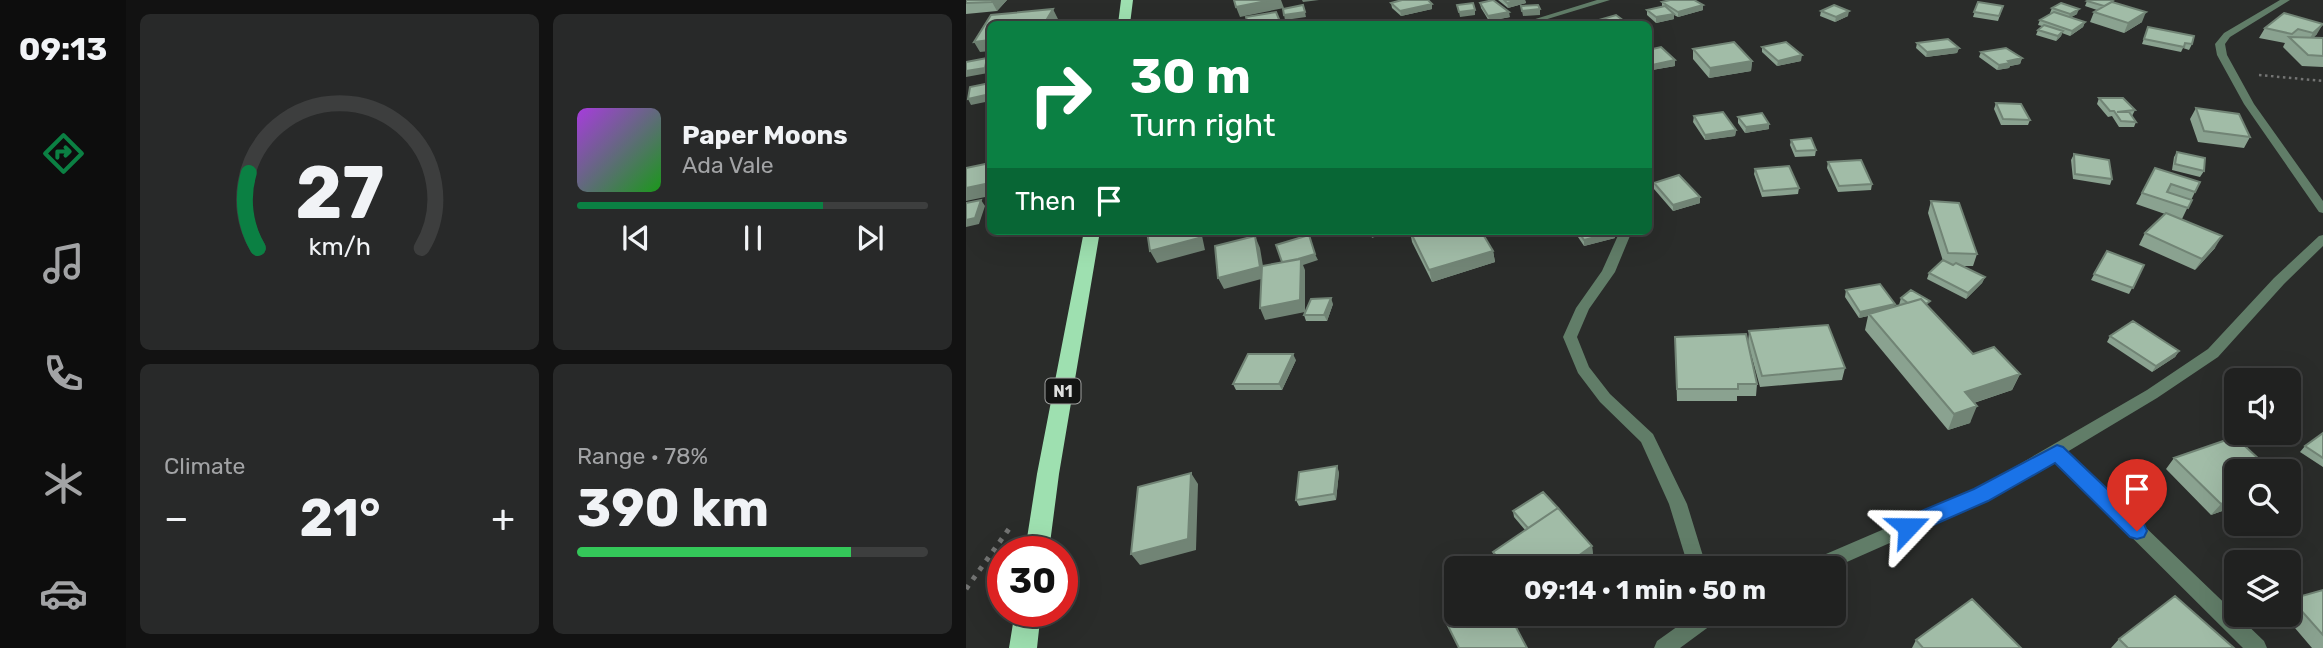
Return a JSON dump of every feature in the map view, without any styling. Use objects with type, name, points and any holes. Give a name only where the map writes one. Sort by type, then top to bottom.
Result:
[{"type":"highway","points":[[1124,21],[1127,0]]},
{"type":"highway","name":"N1","points":[[1039,536],[1091,235]]},
{"type":"highway","points":[[1023,648],[1026,627]]},
{"type":"street","points":[[1531,21],[1594,1],[1606,0]]},
{"type":"street","points":[[2286,0],[2227,36],[2220,44],[2230,73],[2249,104],[2323,209]]},
{"type":"street","points":[[1624,235],[1608,272],[1583,308],[1570,337],[1583,369],[1597,388],[1647,438],[1678,504],[1694,556]]},
{"type":"street","points":[[1841,556],[1981,495],[2057,453],[2213,353],[2279,281],[2323,239]]},
{"type":"street","points":[[2057,453],[2257,648]]},
{"type":"street","points":[[1664,648],[1694,626]]},
{"type":"path","points":[[2230,73],[2323,80]]},
{"type":"path","points":[[966,589],[1018,516]]},
{"type":"building","points":[[966,0],[993,0],[966,3]]},
{"type":"building","points":[[1234,0],[1271,0],[1236,7]]},
{"type":"building","points":[[1402,0],[1428,0],[1432,4],[1400,11],[1391,3]]},
{"type":"building","points":[[1493,0],[1509,12],[1488,16],[1480,3]]},
{"type":"building","points":[[1694,0],[1703,5],[1678,12],[1662,2]]},
{"type":"building","points":[[2087,1],[2113,1],[2104,6]]},
{"type":"building","points":[[1978,2],[2003,6],[1999,16],[1974,12]]},
{"type":"building","points":[[2112,2],[2146,12],[2128,23],[2094,12]]},
{"type":"building","points":[[1473,3],[1475,10],[1459,12],[1457,5]]},
{"type":"building","points":[[2061,3],[2079,9],[2070,14],[2052,8]]},
{"type":"building","points":[[1303,5],[1305,12],[1284,15],[1283,9]]},
{"type":"building","points":[[1538,5],[1540,9],[1522,11],[1521,6]]},
{"type":"building","points":[[1834,5],[1849,11],[1836,17],[1821,11]]},
{"type":"building","points":[[1665,6],[1674,14],[1656,17],[1647,10]]},
{"type":"building","points":[[1053,9],[1046,21],[987,21],[991,15]]},
{"type":"building","points":[[1276,12],[1280,21],[1247,21],[1246,17]]},
{"type":"building","points":[[2054,12],[2085,22],[2072,31],[2040,20]]},
{"type":"building","points":[[2284,13],[2323,24],[2313,33],[2298,29],[2292,34],[2265,28]]},
{"type":"building","points":[[1616,15],[1624,21],[1595,21]]},
{"type":"building","points":[[987,21],[987,40],[974,42]]},
{"type":"building","points":[[2044,25],[2063,31],[2058,36],[2038,30]]},
{"type":"building","points":[[2148,27],[2194,36],[2192,44],[2185,43],[2184,47],[2144,39]]},
{"type":"building","points":[[2289,37],[2323,38],[2323,56],[2308,55]]},
{"type":"building","points":[[1948,39],[1959,48],[1927,52],[1917,43]]},
{"type":"building","points":[[1734,42],[1752,61],[1710,68],[1693,49]]},
{"type":"building","points":[[1786,42],[1802,55],[1778,61],[1762,47]]},
{"type":"building","points":[[1661,47],[1675,60],[1652,65],[1652,49]]},
{"type":"building","points":[[2006,48],[2022,58],[1999,65],[1981,52]]},
{"type":"building","points":[[987,58],[985,68],[966,71],[966,62]]},
{"type":"building","points":[[987,84],[987,95],[968,99],[970,87]]},
{"type":"building","points":[[2099,98],[2123,98],[2135,110],[2117,112],[2129,112],[2136,122],[2121,121]]},
{"type":"building","points":[[1996,103],[2021,104],[2030,120],[2003,119]]},
{"type":"building","points":[[2196,108],[2239,114],[2250,137],[2204,131]]},
{"type":"building","points":[[1723,112],[1736,130],[1705,135],[1694,116]]},
{"type":"building","points":[[1762,113],[1769,124],[1746,127],[1738,117]]},
{"type":"building","points":[[1811,138],[1816,150],[1796,151],[1791,140]]},
{"type":"building","points":[[2177,152],[2205,158],[2204,171],[2175,164]]},
{"type":"building","points":[[2074,154],[2109,160],[2112,179],[2075,174]]},
{"type":"building","points":[[1861,160],[1872,184],[1839,186],[1828,162]]},
{"type":"building","points":[[987,164],[987,184],[966,188],[966,168]]},
{"type":"building","points":[[1789,166],[1799,188],[1763,191],[1755,169]]},
{"type":"building","points":[[2155,168],[2200,182],[2195,192],[2171,184],[2167,192],[2192,200],[2188,208],[2142,193]]},
{"type":"building","points":[[1679,175],[1700,197],[1673,205],[1654,183]]},
{"type":"building","points":[[981,200],[975,218],[966,220],[966,203]]},
{"type":"building","points":[[1931,201],[1959,203],[1977,254],[1948,253]]},
{"type":"building","points":[[2166,213],[2222,236],[2202,259],[2145,233]]},
{"type":"building","points":[[1148,235],[1199,235],[1199,238],[1150,251]]},
{"type":"building","points":[[1309,235],[1315,254],[1282,262],[1276,245]]},
{"type":"building","points":[[1412,235],[1483,235],[1493,251],[1429,270]]},
{"type":"building","points":[[1581,235],[1603,235],[1584,240]]},
{"type":"building","points":[[1255,236],[1260,267],[1218,278],[1215,246]]},
{"type":"building","points":[[2107,251],[2144,265],[2133,288],[2094,274]]},
{"type":"building","points":[[1301,259],[1300,300],[1260,308],[1262,266]]},
{"type":"building","points":[[1943,260],[1985,277],[1968,293],[1929,273]]},
{"type":"building","points":[[1880,284],[1895,304],[1860,312],[1846,290]]},
{"type":"building","points":[[1911,290],[1930,301],[1926,304],[1921,299],[1908,303],[1901,298]]},
{"type":"building","points":[[1331,298],[1324,315],[1304,315],[1311,299]]},
{"type":"building","points":[[1921,299],[1973,354],[1994,347],[2020,374],[1965,392],[1977,406],[1954,414],[1869,314]]},
{"type":"building","points":[[2133,321],[2179,351],[2156,366],[2110,336]]},
{"type":"building","points":[[1828,325],[1845,368],[1762,376],[1749,331]]},
{"type":"building","points":[[1746,334],[1757,384],[1738,384],[1738,389],[1677,389],[1675,337]]},
{"type":"building","points":[[1248,354],[1293,354],[1279,384],[1233,384]]},
{"type":"building","points":[[2323,433],[2323,458],[2305,446]]},
{"type":"building","points":[[2224,441],[2224,445],[2244,445],[2259,459],[2224,459],[2224,503],[2221,504],[2174,458]]},
{"type":"building","points":[[1337,466],[1334,494],[1296,500],[1299,472]]},
{"type":"building","points":[[1191,473],[1188,539],[1131,554],[1138,487]]},
{"type":"building","points":[[1543,492],[1559,509],[1528,528],[1513,511]]},
{"type":"building","points":[[1558,508],[1592,546],[1578,556],[1496,556],[1493,552]]},
{"type":"building","points":[[2323,590],[2323,635],[2301,610],[2301,596]]},
{"type":"building","points":[[2175,596],[2234,648],[2128,648],[2119,639]]},
{"type":"building","points":[[1972,599],[2021,648],[1923,648],[1916,640]]},
{"type":"building","points":[[1448,626],[1515,626],[1527,648],[1459,648]]},
{"type":"route","points":[[1908,527],[1981,495],[2057,453],[2137,531]]}]
